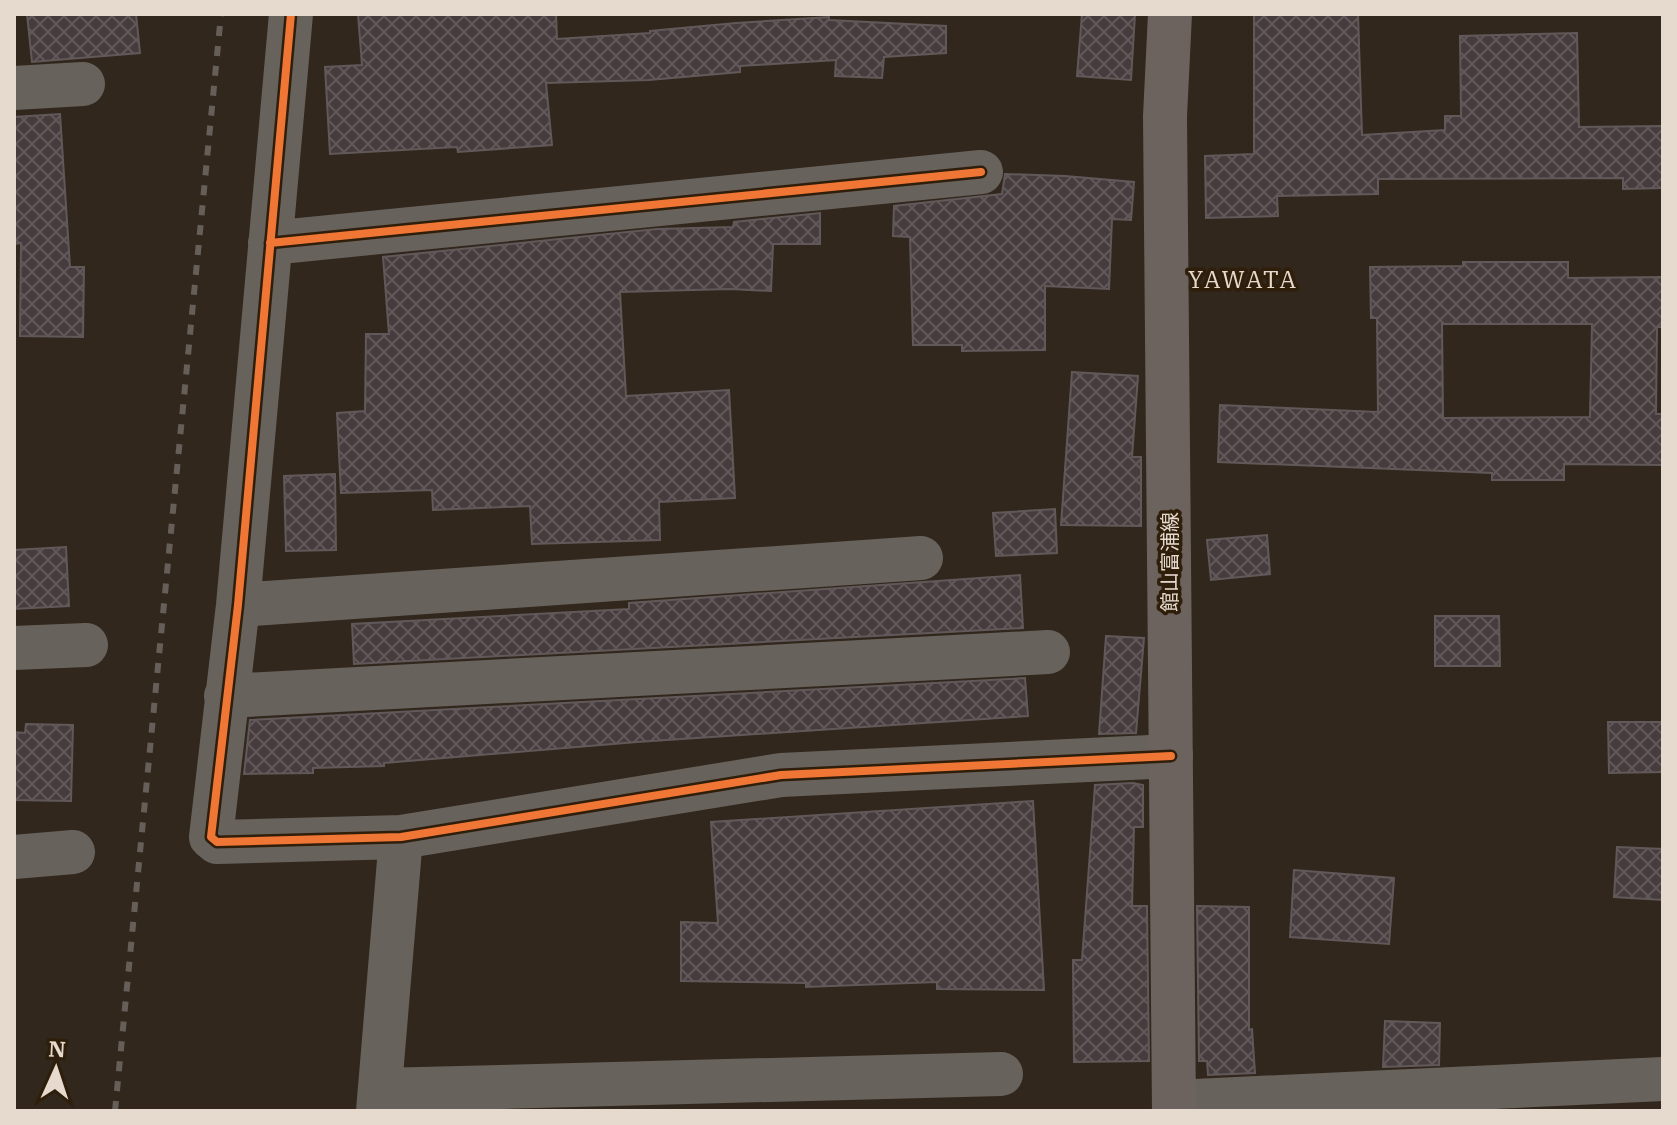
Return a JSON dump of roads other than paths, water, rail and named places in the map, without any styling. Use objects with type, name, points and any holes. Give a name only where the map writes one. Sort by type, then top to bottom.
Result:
[{"type":"main road","name":"館山富浦線","points":[[1170,14],[1165,116],[1174,1107]]},
{"type":"street","points":[[291,14],[238,605],[211,837],[217,842],[401,837],[781,775],[1171,756]]},
{"type":"street","points":[[14,88],[83,84]]},
{"type":"street","points":[[270,243],[981,172]]},
{"type":"street","points":[[238,605],[921,558]]},
{"type":"street","points":[[14,648],[86,645]]},
{"type":"street","points":[[226,696],[1048,652]]},
{"type":"street","points":[[401,837],[379,1100],[1001,1074]]},
{"type":"street","points":[[14,857],[73,852]]},
{"type":"street","points":[[1174,1107],[1663,1079]]},
{"type":"railway","points":[[115,1111],[221,14]]},
{"type":"district","name":"YAWATA","points":[[1243,280]]}]
